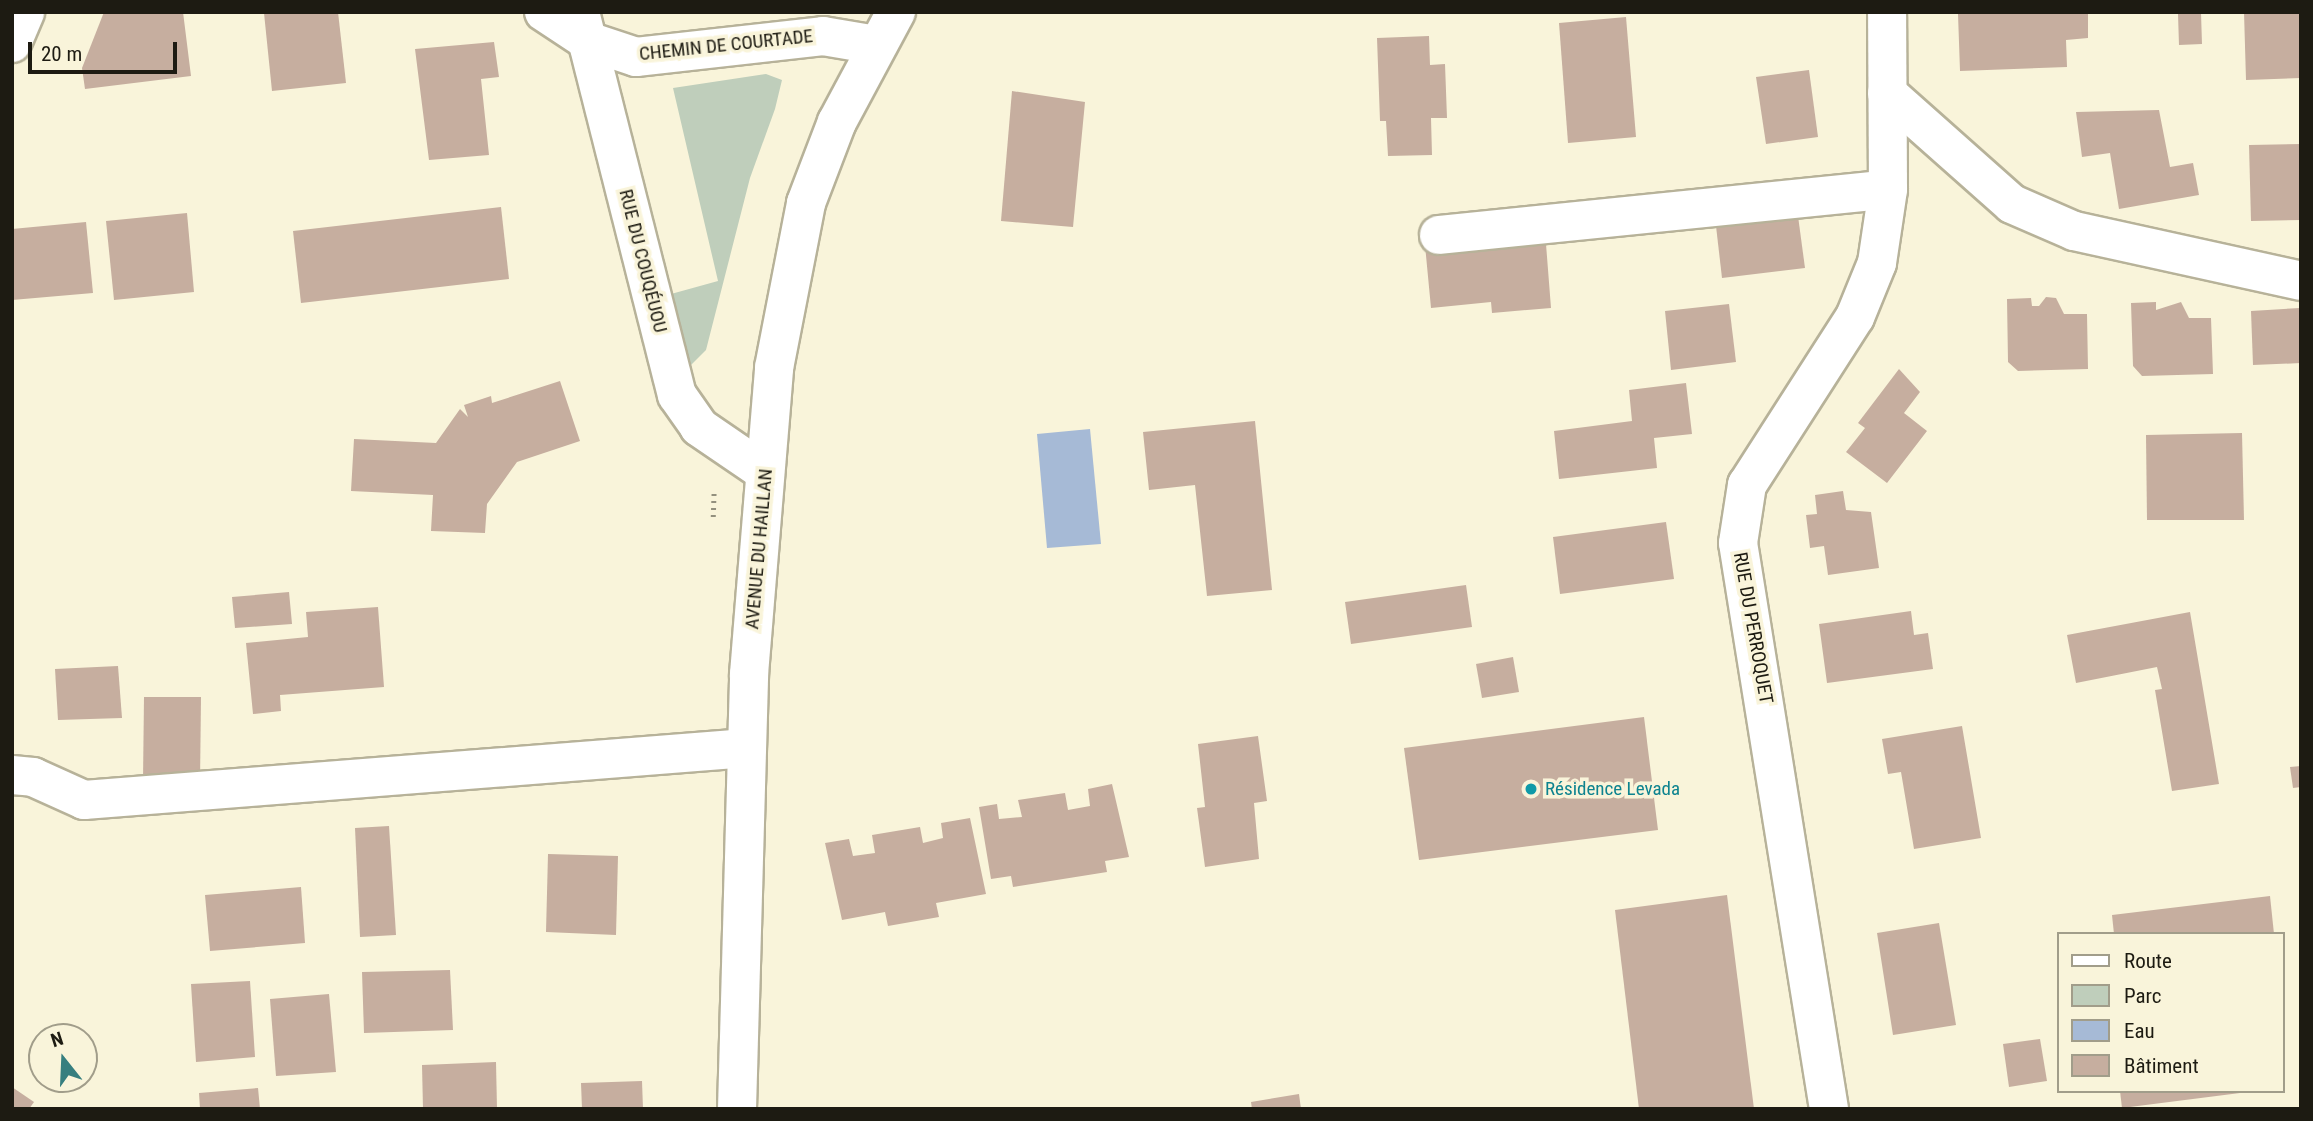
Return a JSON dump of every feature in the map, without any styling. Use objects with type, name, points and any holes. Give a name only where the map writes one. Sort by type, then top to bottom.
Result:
[{"type":"street","points":[[12,43],[25,12]]},
{"type":"street","name":"CHEMIN DE COURTADE","points":[[544,12],[584,27],[636,57],[823,36],[876,45]]},
{"type":"street","name":"AVENUE DU HAILLAN","points":[[737,1109],[747,748],[774,368],[806,203],[876,45],[896,12]]},
{"type":"street","name":"RUE DU PERROQUET","points":[[1829,1109],[1738,543],[1747,485],[1864,296],[1877,263],[1888,189],[1887,12]]},
{"type":"street","name":"RUE DU COUQÉUOU","points":[[584,27],[677,395],[699,427],[765,472]]},
{"type":"street","points":[[1887,93],[2012,204],[2074,231],[2301,281]]},
{"type":"street","points":[[1439,236],[1888,189]]},
{"type":"street","points":[[12,775],[33,777],[84,800],[747,748]]},
{"type":"green space","points":[[766,74],[782,80],[775,109],[750,178],[706,350],[690,366],[671,294],[718,281],[673,88]]},
{"type":"water","points":[[1090,429],[1101,544],[1047,548],[1037,434]]},
{"type":"building","points":[[104,12],[183,12],[191,76],[85,89],[82,68]]},
{"type":"building","points":[[338,12],[346,83],[272,91],[264,13]]},
{"type":"building","points":[[2088,12],[2088,38],[2066,40],[2067,67],[1960,71],[1958,14]]},
{"type":"building","points":[[2244,12],[2301,12],[2301,78],[2246,80]]},
{"type":"building","points":[[2201,13],[2202,44],[2179,45],[2178,14]]},
{"type":"building","points":[[1626,17],[1636,137],[1568,143],[1559,23]]},
{"type":"building","points":[[1429,36],[1430,65],[1445,64],[1447,118],[1431,118],[1432,155],[1388,156],[1386,121],[1380,121],[1377,38]]},
{"type":"building","points":[[494,42],[499,77],[481,79],[489,155],[429,160],[415,49]]},
{"type":"building","points":[[1809,70],[1818,137],[1766,144],[1756,77]]},
{"type":"building","points":[[1012,91],[1085,102],[1073,227],[1001,221]]},
{"type":"building","points":[[2159,110],[2170,167],[2193,163],[2199,195],[2119,209],[2110,153],[2082,157],[2076,112]]},
{"type":"building","points":[[2301,144],[2301,220],[2251,221],[2249,145]]},
{"type":"building","points":[[501,207],[509,279],[301,303],[293,231]]},
{"type":"building","points":[[187,213],[194,292],[114,300],[106,221]]},
{"type":"building","points":[[1798,216],[1805,268],[1722,278],[1716,226]]},
{"type":"building","points":[[86,222],[93,293],[12,300],[12,229]]},
{"type":"building","points":[[1546,244],[1551,308],[1492,313],[1491,302],[1431,308],[1425,245],[1485,249]]},
{"type":"building","points":[[2046,297],[2056,298],[2064,314],[2087,314],[2088,369],[2018,371],[2008,362],[2007,299],[2031,298],[2032,306],[2039,306]]},
{"type":"building","points":[[2156,302],[2156,310],[2181,302],[2189,318],[2211,318],[2213,374],[2142,376],[2133,366],[2131,303]]},
{"type":"building","points":[[1729,304],[1736,362],[1671,370],[1665,311]]},
{"type":"building","points":[[2300,308],[2301,363],[2253,365],[2251,311]]},
{"type":"building","points":[[1899,369],[1920,392],[1904,413],[1927,431],[1887,483],[1846,452],[1865,428],[1858,423]]},
{"type":"building","points":[[560,381],[580,441],[517,462],[487,504],[485,533],[431,531],[433,495],[351,491],[354,439],[436,443],[460,409],[468,417],[464,405],[491,396],[492,403]]},
{"type":"building","points":[[1686,383],[1692,434],[1654,438],[1657,468],[1559,479],[1554,431],[1632,421],[1629,390]]},
{"type":"building","points":[[1255,421],[1272,590],[1207,596],[1195,485],[1149,490],[1143,432]]},
{"type":"building","points":[[2242,433],[2244,520],[2147,520],[2146,435]]},
{"type":"building","points":[[1843,491],[1846,510],[1871,512],[1879,568],[1828,575],[1824,546],[1810,548],[1806,515],[1817,514],[1815,495]]},
{"type":"building","points":[[1666,522],[1674,579],[1560,594],[1553,537]]},
{"type":"building","points":[[1466,585],[1472,627],[1351,644],[1345,602]]},
{"type":"building","points":[[289,592],[292,624],[235,628],[232,597]]},
{"type":"building","points":[[378,607],[384,687],[280,695],[281,711],[253,714],[246,643],[308,637],[306,612]]},
{"type":"building","points":[[1911,611],[1914,635],[1928,633],[1933,669],[1827,683],[1819,624]]},
{"type":"building","points":[[2190,612],[2219,784],[2172,791],[2155,690],[2162,689],[2157,667],[2076,683],[2067,635]]},
{"type":"building","points":[[1513,657],[1519,692],[1482,698],[1476,664]]},
{"type":"building","points":[[118,666],[122,718],[58,720],[55,669]]},
{"type":"building","points":[[144,697],[201,697],[200,783],[143,781]]},
{"type":"building","name":"Résidence Levada","points":[[1644,717],[1658,830],[1419,860],[1404,748]]},
{"type":"building","points":[[1962,726],[1981,838],[1914,849],[1901,772],[1888,774],[1882,739]]},
{"type":"building","points":[[1258,736],[1267,801],[1254,803],[1259,859],[1205,867],[1197,808],[1205,807],[1198,744]]},
{"type":"building","points":[[2301,766],[2301,787],[2293,788],[2290,767]]},
{"type":"building","points":[[1112,784],[1129,857],[1105,861],[1107,872],[1013,887],[1011,876],[991,879],[979,807],[997,804],[999,819],[1022,817],[1018,800],[1065,793],[1068,810],[1090,806],[1088,789]]},
{"type":"building","points":[[970,818],[986,894],[936,903],[939,917],[888,926],[885,912],[842,920],[825,843],[849,839],[853,856],[875,853],[872,835],[920,827],[923,843],[943,838],[941,823]]},
{"type":"building","points":[[389,826],[396,935],[360,937],[355,828]]},
{"type":"building","points":[[548,854],[618,856],[616,935],[546,932]]},
{"type":"building","points":[[301,887],[305,943],[210,951],[205,895]]},
{"type":"building","points":[[1727,895],[1754,1109],[1639,1109],[1615,910]]},
{"type":"building","points":[[2270,896],[2274,932],[2114,932],[2112,915]]},
{"type":"building","points":[[1939,923],[1956,1025],[1893,1035],[1877,933]]},
{"type":"building","points":[[450,970],[453,1030],[364,1033],[362,972]]},
{"type":"building","points":[[250,981],[255,1057],[196,1062],[191,984]]},
{"type":"building","points":[[329,994],[336,1072],[276,1076],[270,999]]},
{"type":"building","points":[[2040,1039],[2047,1081],[2009,1087],[2003,1044]]},
{"type":"building","points":[[496,1062],[497,1109],[423,1109],[422,1065]]},
{"type":"building","points":[[642,1081],[643,1109],[582,1109],[581,1083]]},
{"type":"building","points":[[12,1087],[34,1102],[29,1109],[12,1109]]},
{"type":"building","points":[[258,1088],[260,1109],[200,1109],[199,1093]]},
{"type":"building","points":[[2120,1093],[2240,1093],[2122,1108]]},
{"type":"building","points":[[1299,1094],[1301,1109],[1252,1109],[1251,1102]]},
{"type":"place","name":"Résidence Levada","points":[[1531,789]]}]
